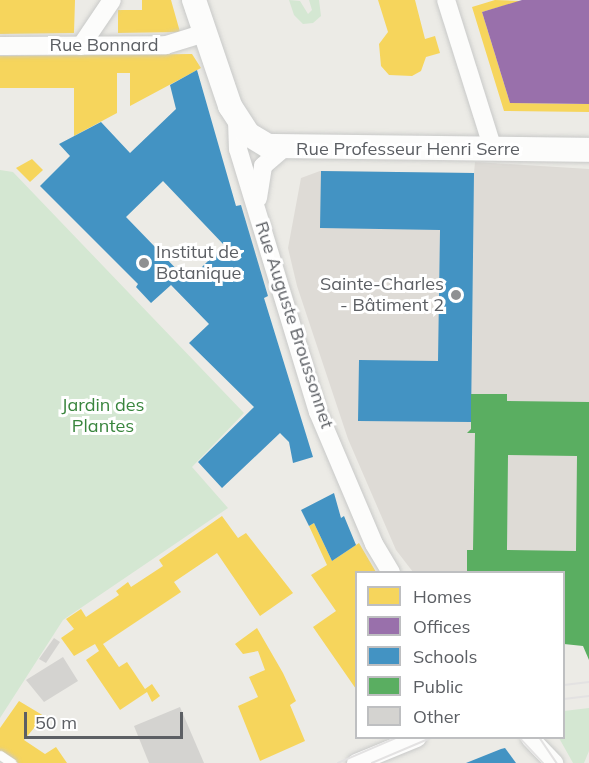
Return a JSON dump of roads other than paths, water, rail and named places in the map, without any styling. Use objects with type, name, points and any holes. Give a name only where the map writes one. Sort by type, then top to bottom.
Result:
[{"type":"main road","name":"Rue Auguste Broussonnet","points":[[194,0],[237,121]]},
{"type":"main road","name":"Rue Professeur Henri Serre","points":[[237,121],[258,142],[284,148],[589,150]]},
{"type":"street","points":[[81,46],[112,0]]},
{"type":"street","points":[[446,0],[493,149]]},
{"type":"street","name":"Rue Bonnard","points":[[0,46],[172,44],[205,33]]},
{"type":"street","name":"Rue Auguste Broussonnet","points":[[237,121],[235,136],[242,163],[318,412],[374,544],[390,571]]},
{"type":"street","points":[[242,163],[263,166],[284,148]]},
{"type":"street","name":"Rue Auguste Broussonnet","points":[[256,208],[263,166]]},
{"type":"street","points":[[356,763],[415,739]]},
{"type":"street","points":[[531,739],[554,763]]},
{"type":"lane","points":[[0,755],[12,763]]},
{"type":"tram line","points":[[565,685],[589,682]]},
{"type":"tram line","points":[[565,699],[589,696]]},
{"type":"tram line","points":[[338,763],[394,739]]},
{"type":"tram line","points":[[372,763],[429,739]]},
{"type":"tram line","points":[[521,739],[543,763]]},
{"type":"tram line","points":[[541,739],[557,763]]},
{"type":"place","name":"Institut de Botanique","points":[[144,263]]},
{"type":"place","name":"Sainte-Charles - Bâtiment 2","points":[[456,295]]},
{"type":"park label","name":"Jardin des Plantes","points":[[103,416]]}]
